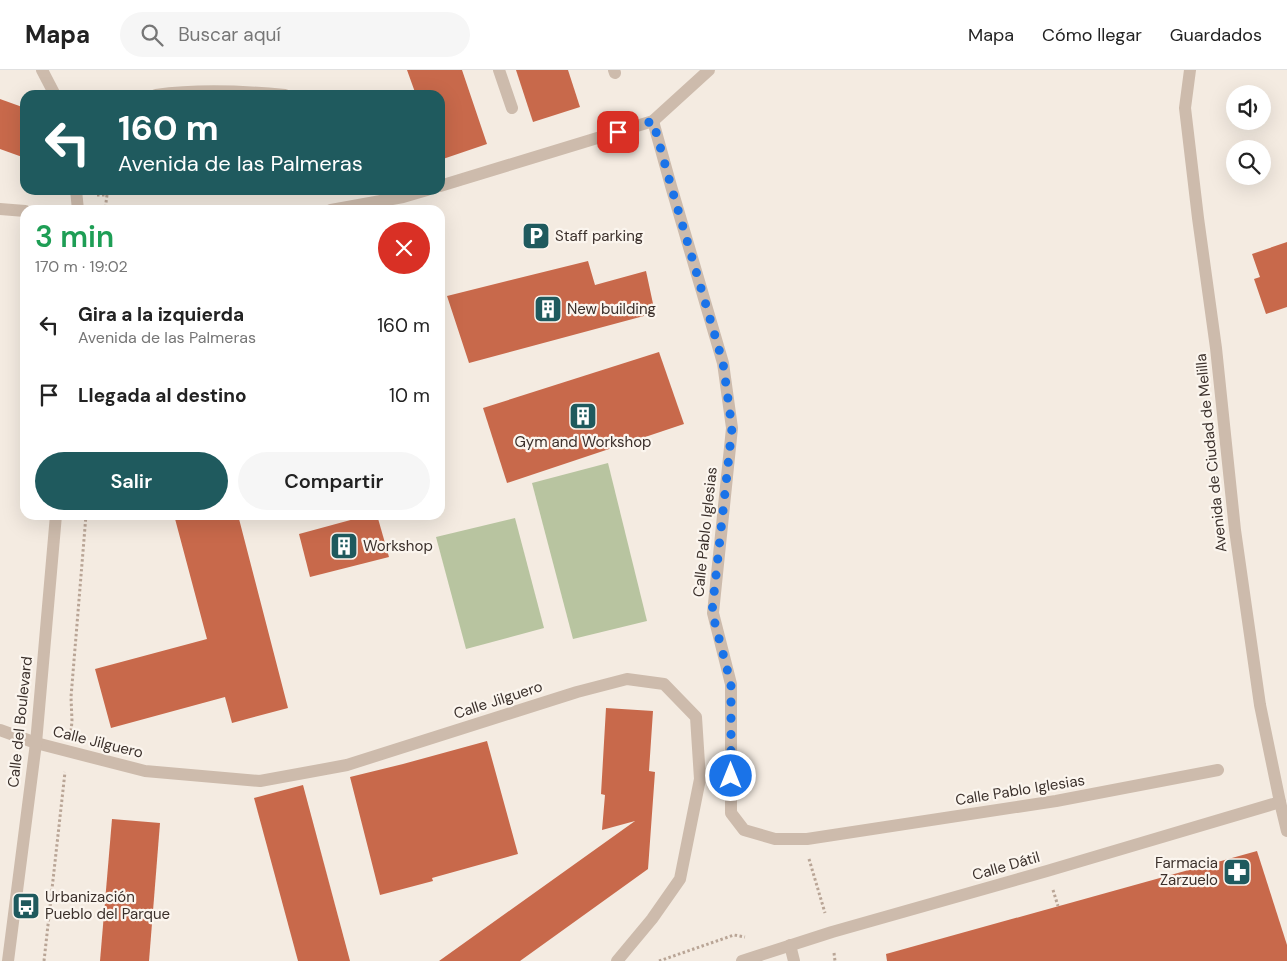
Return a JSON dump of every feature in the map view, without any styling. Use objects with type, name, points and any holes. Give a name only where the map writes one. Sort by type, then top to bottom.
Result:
[{"type":"street","points":[[42,70],[52,90]]},
{"type":"street","points":[[499,70],[512,108]]},
{"type":"street","points":[[445,184],[653,121],[709,70]]},
{"type":"street","name":"Avenida de Ciudad de Melilla","points":[[1190,70],[1185,108],[1216,348],[1235,530],[1260,706],[1283,798],[1287,830]]},
{"type":"street","name":"Calle Pablo Iglesias","points":[[653,121],[723,363],[732,428],[712,612],[731,684],[732,812],[744,830],[775,839],[807,839],[1056,801],[1218,770]]},
{"type":"street","points":[[359,205],[410,195]]},
{"type":"street","points":[[0,209],[20,211]]},
{"type":"street","name":"Calle del Boulevard","points":[[8,961],[36,743],[56,520]]},
{"type":"street","name":"Calle Jilguero","points":[[0,730],[36,743],[145,770],[260,781],[347,765],[577,692],[627,679],[664,684],[696,717],[700,779],[680,879],[652,919],[616,961]]},
{"type":"street","name":"Calle Dátil","points":[[742,961],[1283,798]]},
{"type":"street","points":[[790,945],[794,961]]},
{"type":"path","points":[[809,858],[823,909]]},
{"type":"path","points":[[659,961],[734,935],[750,938]]},
{"type":"green space","points":[[608,463],[647,621],[573,639],[532,483]]},
{"type":"green space","points":[[515,518],[544,628],[466,649],[436,537]]},
{"type":"building","points":[[407,70],[462,70],[487,144],[445,158],[445,90],[414,90]]},
{"type":"building","points":[[516,70],[568,70],[580,107],[533,122]]},
{"type":"building","points":[[0,99],[20,106],[20,156],[0,149]]},
{"type":"building","points":[[1287,242],[1287,307],[1266,314],[1254,279],[1260,277],[1252,254]]},
{"type":"building","name":"New building","points":[[588,261],[595,285],[646,271],[655,313],[469,363],[447,296]]},
{"type":"building","name":"Gym and Workshop","points":[[659,352],[684,424],[507,483],[483,408]]},
{"type":"building","points":[[175,520],[239,520],[288,708],[232,723],[225,697],[111,728],[95,669],[207,639]]},
{"type":"building","name":"Workshop","points":[[351,520],[378,520],[389,557],[310,577],[299,534]]},
{"type":"building","points":[[606,708],[653,711],[649,771],[655,772],[648,869],[520,961],[439,961],[635,821],[602,830],[605,795],[601,794]]},
{"type":"building","points":[[487,741],[518,854],[432,878],[433,881],[380,895],[350,777]]},
{"type":"building","points":[[303,785],[350,961],[298,961],[254,798]]},
{"type":"building","points":[[112,819],[160,823],[149,961],[100,961]]},
{"type":"building","points":[[1257,851],[1287,945],[1287,961],[887,961],[886,954]]},
{"type":"place","name":"Staff parking","points":[[536,236]]},
{"type":"place","name":"New building","points":[[548,309]]},
{"type":"place","name":"Gym and Workshop","points":[[583,416]]},
{"type":"place","name":"Workshop","points":[[344,546]]},
{"type":"place","name":"Farmacia Zarzuelo","points":[[1237,872]]},
{"type":"place","name":"Urbanización Pueblo del Parque","points":[[26,906]]},
{"type":"route","points":[[618,132],[653,121],[723,363],[732,428],[712,612],[731,684],[731,776]]}]
